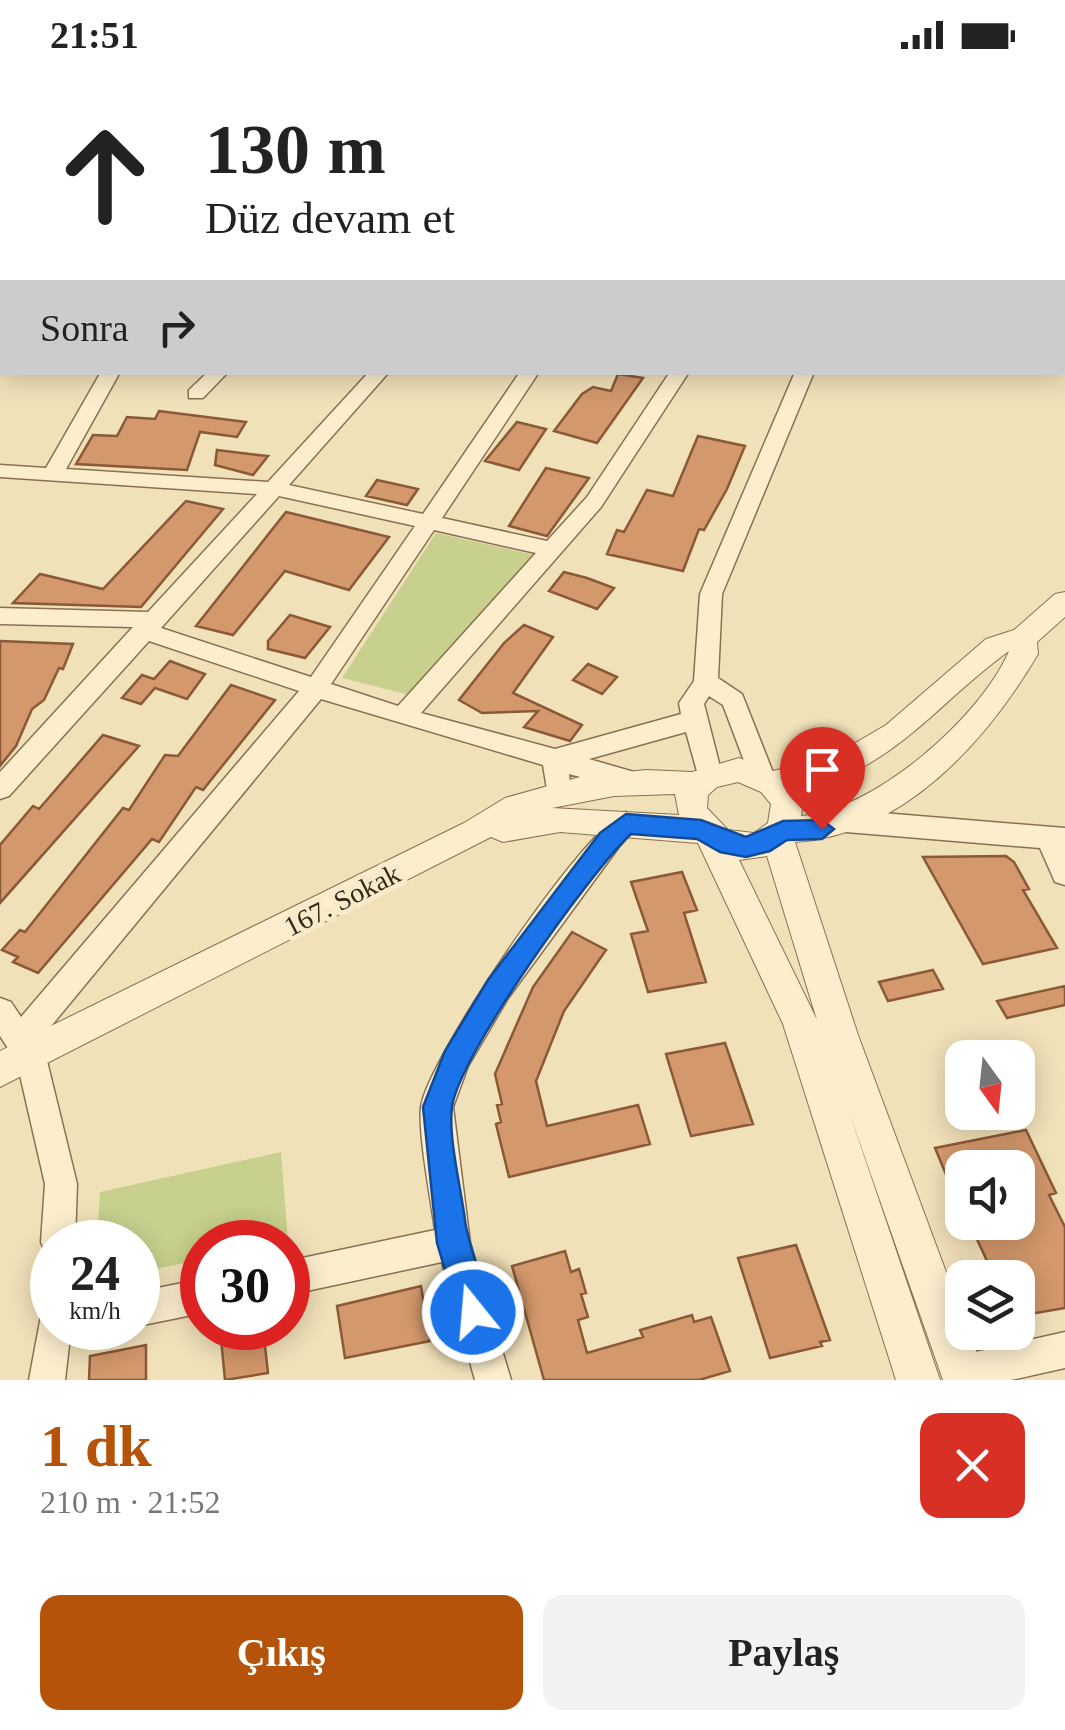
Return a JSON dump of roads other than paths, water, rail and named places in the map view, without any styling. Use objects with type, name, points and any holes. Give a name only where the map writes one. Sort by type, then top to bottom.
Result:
[{"type":"street","points":[[54,474],[109,375]]},
{"type":"street","points":[[196,394],[216,375]]},
{"type":"street","points":[[0,788],[377,375]]},
{"type":"street","points":[[17,1056],[316,688],[528,375]]},
{"type":"street","points":[[403,718],[594,502],[678,375]]},
{"type":"street","points":[[804,375],[711,594],[706,682],[692,703],[702,780],[689,806],[801,1024],[918,1380]]},
{"type":"street","points":[[0,471],[276,489],[552,549]]},
{"type":"street","points":[[702,780],[739,770],[767,779],[823,775],[864,757],[902,732],[1000,643],[1022,639],[1065,601]]},
{"type":"street","points":[[0,616],[150,626],[403,718],[632,781]]},
{"type":"street","points":[[475,832],[560,819],[707,835],[746,847],[780,834],[822,829],[846,821],[870,810],[932,765],[988,709],[1024,654],[1022,639]]},
{"type":"street","points":[[706,682],[733,700],[767,779],[786,802],[780,834],[840,1035],[963,1376],[1065,1350]]},
{"type":"street","points":[[555,759],[695,720]]},
{"type":"street","points":[[555,759],[558,794]]},
{"type":"street","name":"167. Sokak","points":[[17,1056],[475,832],[482,823],[510,810],[558,794],[632,781],[702,780]]},
{"type":"street","points":[[846,821],[1057,838],[1065,874]]},
{"type":"street","points":[[493,1380],[452,1243],[438,1107],[455,1060],[498,989],[626,824]]},
{"type":"street","points":[[0,1011],[61,1184],[59,1220]]},
{"type":"street","points":[[310,1273],[452,1243]]},
{"type":"street","points":[[47,1380],[50,1350]]}]
